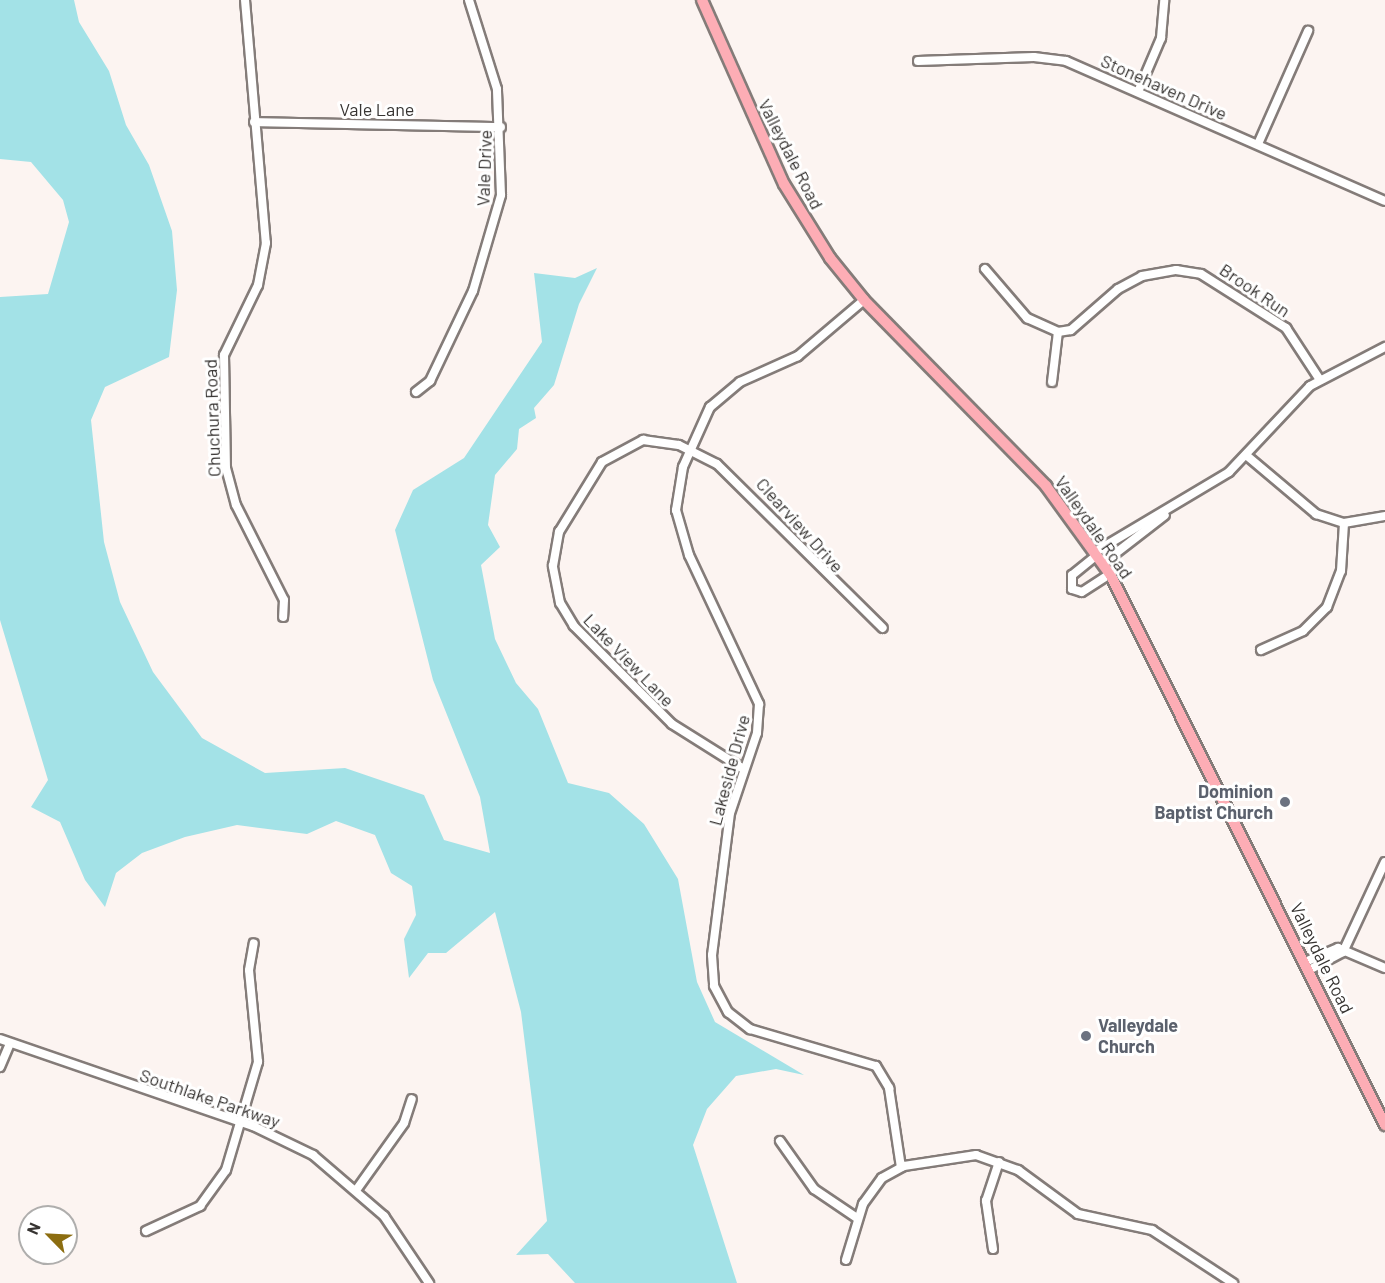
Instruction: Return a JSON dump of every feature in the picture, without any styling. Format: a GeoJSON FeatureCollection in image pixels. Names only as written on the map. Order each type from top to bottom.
{"type":"FeatureCollection","features":[{"type":"Feature","properties":{"kind":"main road","name":"Valleydale Road"},"geometry":{"type":"LineString","coordinates":[[702,0],[784,184],[864,300],[1015,451],[1110,574],[1385,1125]]}},
{"type":"Feature","properties":{"kind":"street","name":"Chuchura Road"},"geometry":{"type":"LineString","coordinates":[[245,0],[266,243],[258,285],[224,355],[226,468],[236,506],[284,600],[284,617]]}},
{"type":"Feature","properties":{"kind":"street","name":"Vale Drive"},"geometry":{"type":"LineString","coordinates":[[416,392],[430,381],[490,245],[501,195],[501,127],[497,88],[469,0]]}},
{"type":"Feature","properties":{"kind":"street"},"geometry":{"type":"LineString","coordinates":[[1138,92],[1161,38],[1164,0]]}},
{"type":"Feature","properties":{"kind":"street"},"geometry":{"type":"LineString","coordinates":[[1258,144],[1308,32]]}},
{"type":"Feature","properties":{"kind":"street","name":"Stonehaven Drive"},"geometry":{"type":"LineString","coordinates":[[918,61],[1052,58],[1138,92],[1385,201]]}},
{"type":"Feature","properties":{"kind":"street","name":"Vale Lane"},"geometry":{"type":"LineString","coordinates":[[254,122],[501,127]]}},
{"type":"Feature","properties":{"kind":"street"},"geometry":{"type":"LineString","coordinates":[[985,269],[1027,318],[1058,332],[1052,382]]}},
{"type":"Feature","properties":{"kind":"street","name":"Brook Run"},"geometry":{"type":"LineString","coordinates":[[1058,332],[1071,330],[1118,289],[1142,276],[1193,272],[1219,281],[1279,322],[1300,345],[1320,380]]}},
{"type":"Feature","properties":{"kind":"street","name":"Lakeside Drive"},"geometry":{"type":"LineString","coordinates":[[864,300],[798,356],[725,392],[704,415],[689,450],[676,503],[680,530],[759,704],[757,733],[741,768],[712,956],[717,995],[735,1018],[755,1031],[876,1066],[889,1088],[901,1167]]}},
{"type":"Feature","properties":{"kind":"street"},"geometry":{"type":"LineString","coordinates":[[1110,574],[1082,592],[1072,590],[1072,574],[1165,515],[1246,455],[1279,414],[1320,380],[1385,347]]}},
{"type":"Feature","properties":{"kind":"street","name":"Lake View Lane"},"geometry":{"type":"LineString","coordinates":[[689,450],[643,440],[602,462],[559,532],[554,575],[568,618],[609,662],[687,738],[741,768]]}},
{"type":"Feature","properties":{"kind":"street","name":"Clearview Drive"},"geometry":{"type":"LineString","coordinates":[[689,450],[736,478],[830,581],[883,628]]}},
{"type":"Feature","properties":{"kind":"street"},"geometry":{"type":"LineString","coordinates":[[1246,455],[1301,507],[1344,523],[1385,516]]}},
{"type":"Feature","properties":{"kind":"street"},"geometry":{"type":"LineString","coordinates":[[1098,556],[1165,515]]}},
{"type":"Feature","properties":{"kind":"street"},"geometry":{"type":"LineString","coordinates":[[1261,650],[1303,631],[1327,607],[1341,571],[1344,523]]}},
{"type":"Feature","properties":{"kind":"street"},"geometry":{"type":"LineString","coordinates":[[1307,966],[1344,949],[1385,862]]}},
{"type":"Feature","properties":{"kind":"street"},"geometry":{"type":"LineString","coordinates":[[146,1231],[200,1206],[221,1181],[259,1054],[249,970],[254,943]]}},
{"type":"Feature","properties":{"kind":"street"},"geometry":{"type":"LineString","coordinates":[[1344,949],[1385,968]]}},
{"type":"Feature","properties":{"kind":"street","name":"Southlake Parkway"},"geometry":{"type":"LineString","coordinates":[[0,1039],[240,1121],[313,1155],[357,1189],[396,1231],[429,1283]]}},
{"type":"Feature","properties":{"kind":"street"},"geometry":{"type":"LineString","coordinates":[[0,1067],[10,1044]]}},
{"type":"Feature","properties":{"kind":"street"},"geometry":{"type":"LineString","coordinates":[[357,1189],[404,1123],[412,1099]]}},
{"type":"Feature","properties":{"kind":"street"},"geometry":{"type":"LineString","coordinates":[[780,1141],[814,1189],[857,1218]]}},
{"type":"Feature","properties":{"kind":"street"},"geometry":{"type":"LineString","coordinates":[[846,1260],[857,1218],[874,1185],[901,1167],[966,1156],[999,1162],[1018,1170],[1068,1209],[1091,1220],[1152,1230],[1233,1283]]}},
{"type":"Feature","properties":{"kind":"street"},"geometry":{"type":"LineString","coordinates":[[993,1249],[986,1201],[999,1162]]}},
{"type":"Feature","properties":{"kind":"water"},"geometry":{"type":"Polygon","coordinates":[[[0,0],[74,0],[79,22],[109,71],[126,125],[149,165],[172,231],[177,290],[169,357],[105,387],[91,420],[104,542],[120,602],[153,672],[202,738],[265,773],[345,768],[424,795],[444,840],[490,853],[480,797],[433,680],[395,530],[413,490],[464,458],[542,342],[534,273],[575,278],[597,268],[579,304],[554,385],[534,408],[536,418],[519,429],[517,449],[495,475],[488,525],[500,547],[481,565],[495,639],[516,683],[538,709],[568,783],[609,793],[644,824],[678,879],[697,982],[715,1022],[804,1075],[776,1069],[736,1076],[707,1109],[693,1145],[737,1283],[575,1283],[548,1254],[516,1255],[547,1221],[521,1012],[495,912],[446,953],[428,953],[409,978],[404,939],[416,915],[412,886],[391,873],[375,835],[336,821],[307,834],[237,825],[185,837],[142,853],[116,873],[105,907],[85,880],[60,822],[31,807],[48,780],[0,620],[0,297],[48,294],[69,222],[63,200],[31,162],[0,159],[0,0]]]}},
{"type":"Feature","properties":{"kind":"place","name":"Dominion Baptist Church"},"geometry":{"type":"Point","coordinates":[1285,802]}},
{"type":"Feature","properties":{"kind":"place","name":"Valleydale Church"},"geometry":{"type":"Point","coordinates":[1086,1036]}}]}
